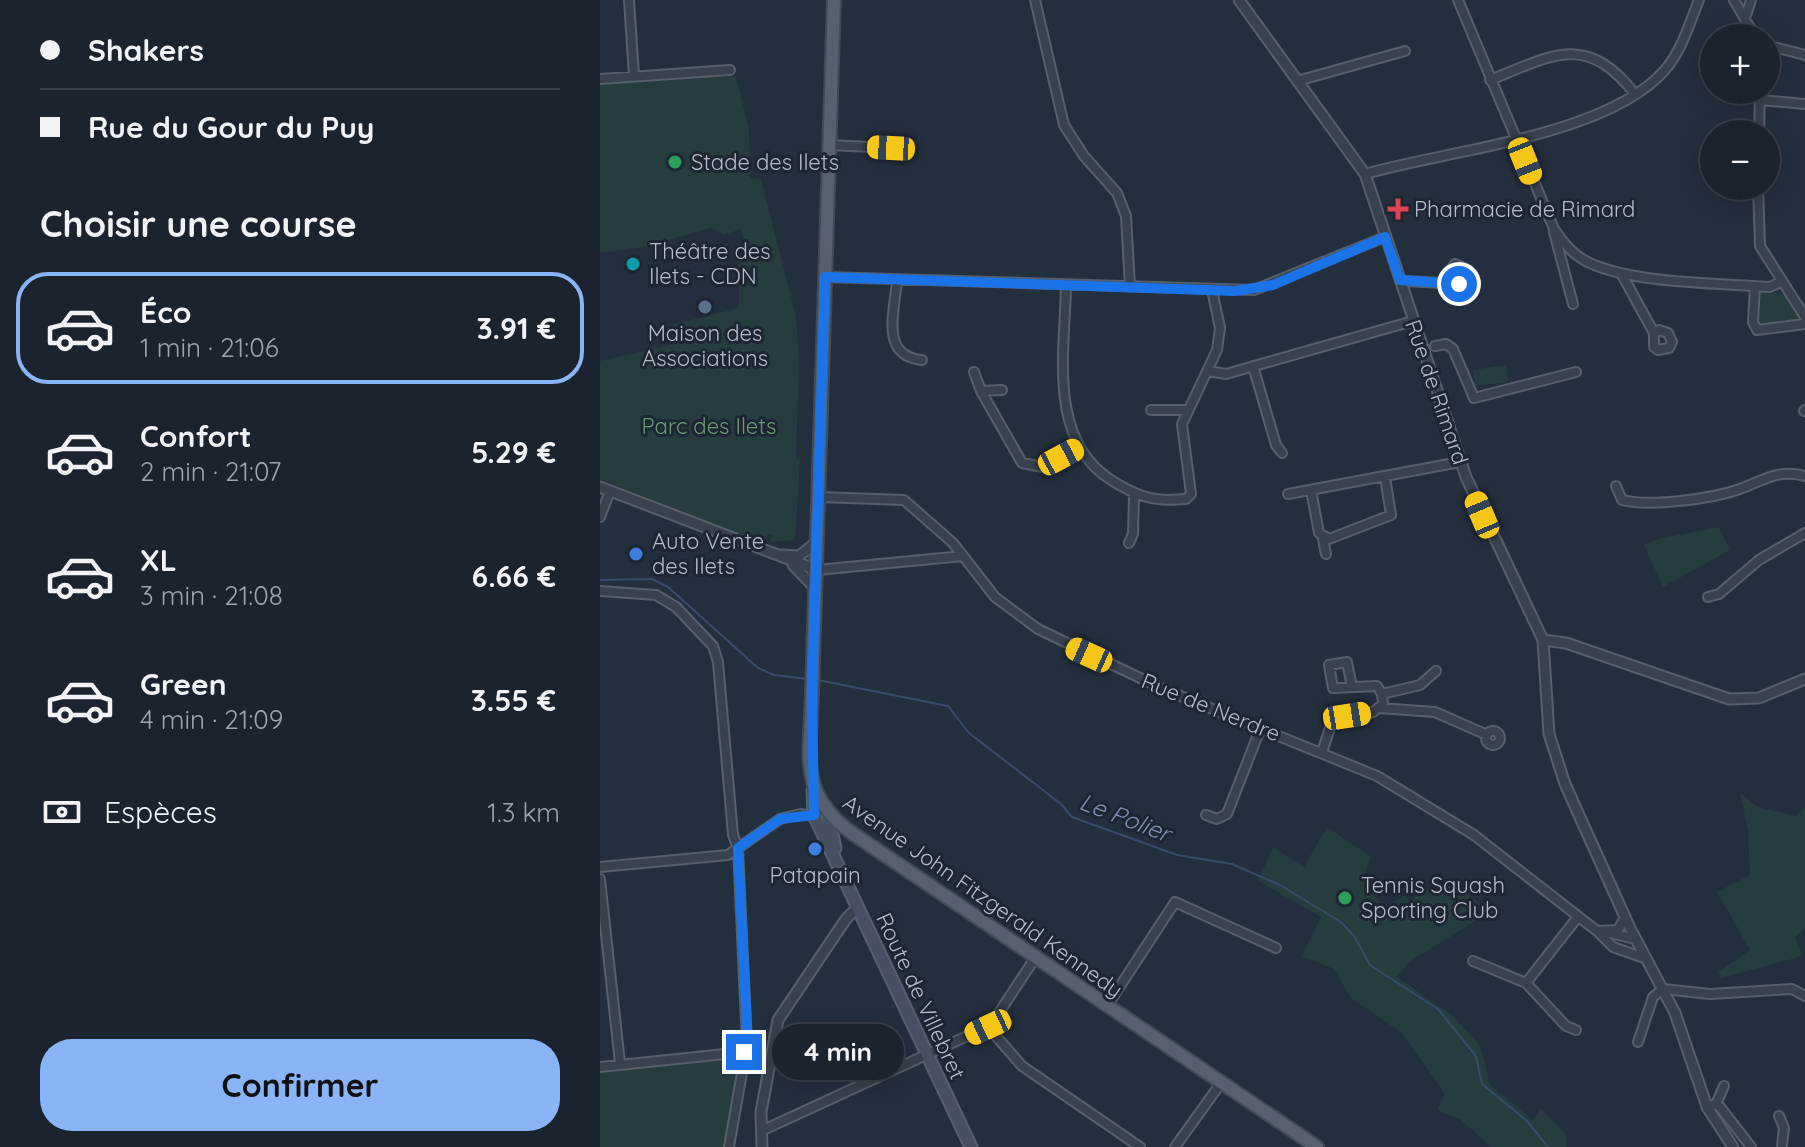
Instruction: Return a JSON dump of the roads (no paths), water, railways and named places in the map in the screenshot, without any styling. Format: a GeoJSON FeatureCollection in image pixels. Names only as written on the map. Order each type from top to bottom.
{"type":"FeatureCollection","features":[{"type":"Feature","properties":{"kind":"main road","name":"Avenue John Fitzgerald Kennedy"},"geometry":{"type":"LineString","coordinates":[[834,0],[812,692],[813,790],[828,815],[852,833],[1317,1147]]}},
{"type":"Feature","properties":{"kind":"main road"},"geometry":{"type":"LineString","coordinates":[[813,790],[814,815],[837,860]]}},
{"type":"Feature","properties":{"kind":"main road"},"geometry":{"type":"LineString","coordinates":[[828,815],[837,860]]}},
{"type":"Feature","properties":{"kind":"main road"},"geometry":{"type":"LineString","coordinates":[[835,846],[852,833]]}},
{"type":"Feature","properties":{"kind":"main road","name":"Route de Villebret"},"geometry":{"type":"LineString","coordinates":[[837,860],[971,1147]]}},
{"type":"Feature","properties":{"kind":"street"},"geometry":{"type":"LineString","coordinates":[[629,0],[634,76]]}},
{"type":"Feature","properties":{"kind":"street"},"geometry":{"type":"LineString","coordinates":[[1035,0],[1064,125],[1084,156],[1117,193],[1126,216],[1130,287]]}},
{"type":"Feature","properties":{"kind":"street","name":"Rue de Rimard"},"geometry":{"type":"LineString","coordinates":[[1239,0],[1365,174],[1460,462],[1482,515],[1543,640],[1553,749],[1625,917],[1663,989],[1711,1106],[1733,1147]]}},
{"type":"Feature","properties":{"kind":"street"},"geometry":{"type":"LineString","coordinates":[[1458,0],[1554,229],[1573,304]]}},
{"type":"Feature","properties":{"kind":"street"},"geometry":{"type":"LineString","coordinates":[[1365,174],[1591,117],[1635,94],[1664,71],[1687,31],[1699,0]]}},
{"type":"Feature","properties":{"kind":"street"},"geometry":{"type":"LineString","coordinates":[[1734,0],[1748,24]]}},
{"type":"Feature","properties":{"kind":"street"},"geometry":{"type":"LineString","coordinates":[[1745,18],[1751,0]]}},
{"type":"Feature","properties":{"kind":"street"},"geometry":{"type":"LineString","coordinates":[[1780,49],[1805,55]]}},
{"type":"Feature","properties":{"kind":"street"},"geometry":{"type":"LineString","coordinates":[[1297,81],[1405,51]]}},
{"type":"Feature","properties":{"kind":"street"},"geometry":{"type":"LineString","coordinates":[[1490,80],[1543,59],[1578,55],[1609,64],[1635,94]]}},
{"type":"Feature","properties":{"kind":"street"},"geometry":{"type":"LineString","coordinates":[[600,79],[730,70]]}},
{"type":"Feature","properties":{"kind":"street"},"geometry":{"type":"LineString","coordinates":[[1780,102],[1805,104]]}},
{"type":"Feature","properties":{"kind":"street"},"geometry":{"type":"LineString","coordinates":[[830,145],[891,148]]}},
{"type":"Feature","properties":{"kind":"street"},"geometry":{"type":"LineString","coordinates":[[1758,200],[1758,238],[1805,317]]}},
{"type":"Feature","properties":{"kind":"street"},"geometry":{"type":"LineString","coordinates":[[1554,229],[1576,255],[1603,269],[1755,286],[1770,287],[1782,281]]}},
{"type":"Feature","properties":{"kind":"street"},"geometry":{"type":"LineString","coordinates":[[825,277],[1254,290],[1273,285],[1385,237]]}},
{"type":"Feature","properties":{"kind":"street"},"geometry":{"type":"LineString","coordinates":[[1563,269],[1576,255]]}},
{"type":"Feature","properties":{"kind":"street"},"geometry":{"type":"LineString","coordinates":[[1621,273],[1654,333]]}},
{"type":"Feature","properties":{"kind":"street"},"geometry":{"type":"LineString","coordinates":[[897,279],[894,342],[899,353],[907,358],[922,360]]}},
{"type":"Feature","properties":{"kind":"street"},"geometry":{"type":"LineString","coordinates":[[1400,280],[1442,283]]}},
{"type":"Feature","properties":{"kind":"street"},"geometry":{"type":"LineString","coordinates":[[1066,286],[1065,400],[1079,448],[1094,467],[1134,495],[1161,501],[1189,497],[1191,488],[1182,424],[1220,338],[1212,290]]}},
{"type":"Feature","properties":{"kind":"street"},"geometry":{"type":"LineString","coordinates":[[1755,286],[1753,322],[1757,330],[1805,324]]}},
{"type":"Feature","properties":{"kind":"street"},"geometry":{"type":"LineString","coordinates":[[1208,371],[1226,374],[1413,321]]}},
{"type":"Feature","properties":{"kind":"street"},"geometry":{"type":"LineString","coordinates":[[1435,346],[1446,344],[1453,349],[1474,398],[1576,372]]}},
{"type":"Feature","properties":{"kind":"street"},"geometry":{"type":"LineString","coordinates":[[1253,366],[1276,445],[1282,453]]}},
{"type":"Feature","properties":{"kind":"street"},"geometry":{"type":"LineString","coordinates":[[974,372],[981,391],[1022,463],[1043,467],[1079,448]]}},
{"type":"Feature","properties":{"kind":"street"},"geometry":{"type":"LineString","coordinates":[[981,391],[1002,390]]}},
{"type":"Feature","properties":{"kind":"street"},"geometry":{"type":"LineString","coordinates":[[1151,410],[1187,410]]}},
{"type":"Feature","properties":{"kind":"street"},"geometry":{"type":"LineString","coordinates":[[1288,494],[1460,462]]}},
{"type":"Feature","properties":{"kind":"street"},"geometry":{"type":"LineString","coordinates":[[1616,486],[1622,500],[1666,500],[1739,489],[1774,474],[1805,476]]}},
{"type":"Feature","properties":{"kind":"street"},"geometry":{"type":"LineString","coordinates":[[1323,539],[1391,515],[1385,477]]}},
{"type":"Feature","properties":{"kind":"street"},"geometry":{"type":"LineString","coordinates":[[600,517],[605,489],[817,570],[963,556]]}},
{"type":"Feature","properties":{"kind":"street"},"geometry":{"type":"LineString","coordinates":[[1311,490],[1326,554]]}},
{"type":"Feature","properties":{"kind":"street"},"geometry":{"type":"LineString","coordinates":[[1129,543],[1133,534],[1134,495]]}},
{"type":"Feature","properties":{"kind":"street","name":"Rue de Nerdre"},"geometry":{"type":"LineString","coordinates":[[819,497],[904,500],[963,556],[995,597],[1061,643],[1377,776],[1451,819],[1597,931],[1608,937],[1635,939]]}},
{"type":"Feature","properties":{"kind":"street"},"geometry":{"type":"LineString","coordinates":[[1708,597],[1719,594],[1759,560],[1805,533]]}},
{"type":"Feature","properties":{"kind":"street"},"geometry":{"type":"LineString","coordinates":[[794,560],[818,541]]}},
{"type":"Feature","properties":{"kind":"street"},"geometry":{"type":"LineString","coordinates":[[794,560],[817,589]]}},
{"type":"Feature","properties":{"kind":"street"},"geometry":{"type":"LineString","coordinates":[[600,591],[656,595],[676,607],[713,646],[718,662],[733,835],[738,848],[747,1028],[745,1067],[729,1147]]}},
{"type":"Feature","properties":{"kind":"street"},"geometry":{"type":"LineString","coordinates":[[1543,640],[1566,643],[1729,699],[1759,698],[1805,679]]}},
{"type":"Feature","properties":{"kind":"street"},"geometry":{"type":"LineString","coordinates":[[1382,694],[1420,685],[1436,671]]}},
{"type":"Feature","properties":{"kind":"street"},"geometry":{"type":"LineString","coordinates":[[1352,687],[1370,684],[1382,694]]}},
{"type":"Feature","properties":{"kind":"street"},"geometry":{"type":"LineString","coordinates":[[1379,708],[1382,694]]}},
{"type":"Feature","properties":{"kind":"street"},"geometry":{"type":"LineString","coordinates":[[1322,752],[1333,719],[1379,708],[1435,712],[1487,735]]}},
{"type":"Feature","properties":{"kind":"street"},"geometry":{"type":"LineString","coordinates":[[1206,815],[1217,819],[1227,814],[1261,727]]}},
{"type":"Feature","properties":{"kind":"street"},"geometry":{"type":"LineString","coordinates":[[600,867],[728,855],[780,819],[814,815],[831,830]]}},
{"type":"Feature","properties":{"kind":"street"},"geometry":{"type":"LineString","coordinates":[[600,879],[620,1063]]}},
{"type":"Feature","properties":{"kind":"street"},"geometry":{"type":"LineString","coordinates":[[1107,1006],[1175,902],[1276,948]]}},
{"type":"Feature","properties":{"kind":"street"},"geometry":{"type":"LineString","coordinates":[[762,1147],[761,1131],[780,1014],[846,919],[857,908]]}},
{"type":"Feature","properties":{"kind":"street"},"geometry":{"type":"LineString","coordinates":[[1625,917],[1623,925],[1608,937],[1647,959]]}},
{"type":"Feature","properties":{"kind":"street"},"geometry":{"type":"LineString","coordinates":[[1526,983],[1577,918]]}},
{"type":"Feature","properties":{"kind":"street"},"geometry":{"type":"LineString","coordinates":[[761,1131],[988,1027],[1035,958]]}},
{"type":"Feature","properties":{"kind":"street"},"geometry":{"type":"LineString","coordinates":[[1473,961],[1526,983],[1566,1026],[1576,1030]]}},
{"type":"Feature","properties":{"kind":"street"},"geometry":{"type":"LineString","coordinates":[[1638,1042],[1653,997],[1663,989],[1710,994],[1792,989],[1805,996]]}},
{"type":"Feature","properties":{"kind":"street"},"geometry":{"type":"LineString","coordinates":[[988,1027],[1022,1066],[1140,1147]]}},
{"type":"Feature","properties":{"kind":"street"},"geometry":{"type":"LineString","coordinates":[[600,1067],[744,1052]]}},
{"type":"Feature","properties":{"kind":"street"},"geometry":{"type":"LineString","coordinates":[[1175,1147],[1221,1083]]}},
{"type":"Feature","properties":{"kind":"street"},"geometry":{"type":"LineString","coordinates":[[1724,1086],[1711,1106],[1751,1147]]}},
{"type":"Feature","properties":{"kind":"street"},"geometry":{"type":"LineString","coordinates":[[1779,1116],[1784,1128],[1781,1146]]}},
{"type":"Feature","properties":{"kind":"waterway","name":"Le Polier"},"geometry":{"type":"LineString","coordinates":[[600,580],[652,579],[668,587],[758,668],[774,675],[808,679]]}},
{"type":"Feature","properties":{"kind":"waterway","name":"Le Polier"},"geometry":{"type":"LineString","coordinates":[[818,680],[948,706],[969,733],[1061,804],[1072,817],[1177,855],[1232,864],[1280,885],[1341,922],[1354,936],[1370,965],[1438,1009],[1476,1056],[1482,1084],[1526,1120],[1548,1147]]}},
{"type":"Feature","properties":{"kind":"place","name":"Stade des Ilets"},"geometry":{"type":"Point","coordinates":[675,162]}},
{"type":"Feature","properties":{"kind":"place","name":"Pharmacie de Rimard"},"geometry":{"type":"Point","coordinates":[1398,209]}},
{"type":"Feature","properties":{"kind":"place","name":"Théâtre des Ilets - CDN"},"geometry":{"type":"Point","coordinates":[633,264]}},
{"type":"Feature","properties":{"kind":"place","name":"Maison des Associations"},"geometry":{"type":"Point","coordinates":[705,307]}},
{"type":"Feature","properties":{"kind":"place","name":"Auto Vente des Ilets"},"geometry":{"type":"Point","coordinates":[636,554]}},
{"type":"Feature","properties":{"kind":"place","name":"Patapain"},"geometry":{"type":"Point","coordinates":[815,849]}},
{"type":"Feature","properties":{"kind":"place","name":"Tennis Squash Sporting Club"},"geometry":{"type":"Point","coordinates":[1345,898]}},
{"type":"Feature","properties":{"kind":"park label","name":"Parc des Ilets"},"geometry":{"type":"Point","coordinates":[709,426]}}]}
